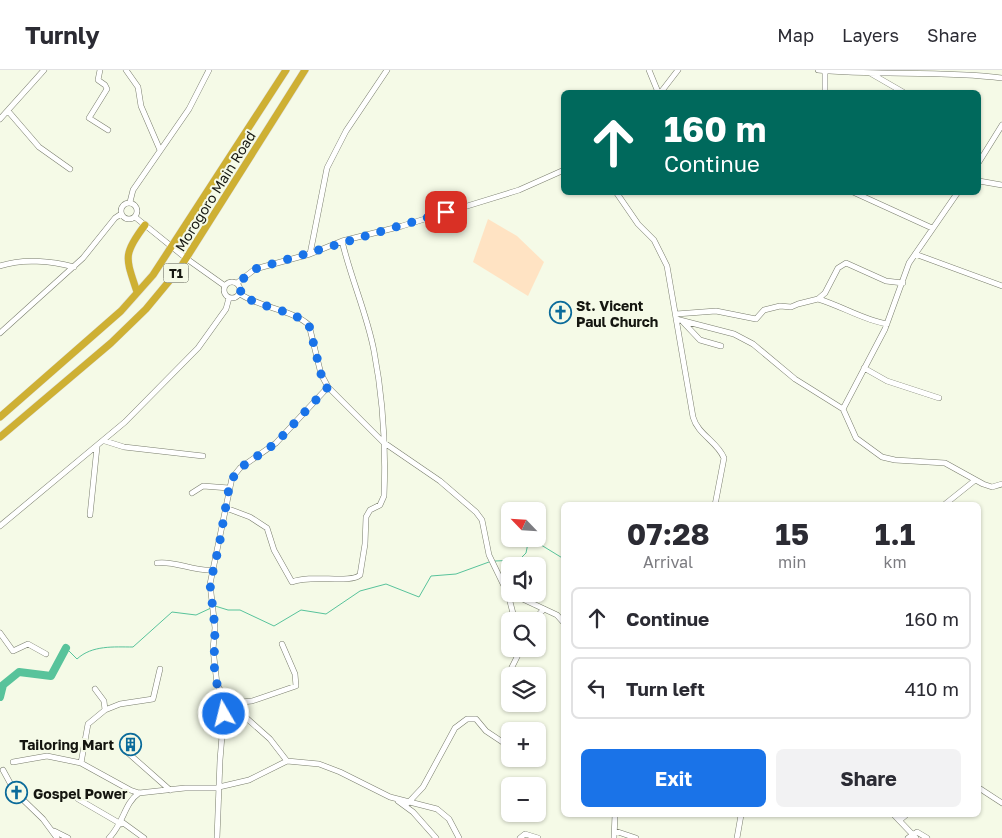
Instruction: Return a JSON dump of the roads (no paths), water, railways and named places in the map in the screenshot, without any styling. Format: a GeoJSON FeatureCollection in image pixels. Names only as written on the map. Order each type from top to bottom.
{"type":"FeatureCollection","features":[{"type":"Feature","properties":{"kind":"highway","name":"Morogoro Main Road"},"geometry":{"type":"LineString","coordinates":[[0,417],[121,311],[137,292],[172,247],[286,70]]}},
{"type":"Feature","properties":{"kind":"highway","name":"Morogoro Main Road"},"geometry":{"type":"LineString","coordinates":[[0,436],[111,343],[146,309],[187,259],[305,70]]}},
{"type":"Feature","properties":{"kind":"highway"},"geometry":{"type":"LineString","coordinates":[[137,292],[128,266],[127,253],[132,242],[145,225]]}},
{"type":"Feature","properties":{"kind":"street"},"geometry":{"type":"LineString","coordinates":[[0,119],[44,70]]}},
{"type":"Feature","properties":{"kind":"street"},"geometry":{"type":"LineString","coordinates":[[100,70],[98,80],[105,85],[106,89],[89,118],[108,130]]}},
{"type":"Feature","properties":{"kind":"street"},"geometry":{"type":"LineString","coordinates":[[126,70],[138,87],[143,110],[160,150]]}},
{"type":"Feature","properties":{"kind":"street"},"geometry":{"type":"LineString","coordinates":[[130,202],[133,190],[189,109],[209,70]]}},
{"type":"Feature","properties":{"kind":"street"},"geometry":{"type":"LineString","coordinates":[[310,254],[327,168],[346,131],[387,70]]}},
{"type":"Feature","properties":{"kind":"street"},"geometry":{"type":"LineString","coordinates":[[649,70],[658,90]]}},
{"type":"Feature","properties":{"kind":"street"},"geometry":{"type":"LineString","coordinates":[[661,90],[678,70]]}},
{"type":"Feature","properties":{"kind":"street"},"geometry":{"type":"LineString","coordinates":[[818,70],[870,73],[918,71],[1002,78]]}},
{"type":"Feature","properties":{"kind":"street"},"geometry":{"type":"LineString","coordinates":[[825,71],[825,90]]}},
{"type":"Feature","properties":{"kind":"street"},"geometry":{"type":"LineString","coordinates":[[870,73],[900,90]]}},
{"type":"Feature","properties":{"kind":"street"},"geometry":{"type":"LineString","coordinates":[[8,111],[39,147],[70,169]]}},
{"type":"Feature","properties":{"kind":"street"},"geometry":{"type":"LineString","coordinates":[[981,159],[1002,125]]}},
{"type":"Feature","properties":{"kind":"street"},"geometry":{"type":"LineString","coordinates":[[238,283],[241,290],[240,294],[236,298],[229,298],[224,293],[225,286],[231,282],[238,283],[255,269],[310,254],[342,241],[402,226],[519,190],[561,171]]}},
{"type":"Feature","properties":{"kind":"street"},"geometry":{"type":"LineString","coordinates":[[981,180],[1002,185]]}},
{"type":"Feature","properties":{"kind":"street"},"geometry":{"type":"LineString","coordinates":[[618,195],[638,224],[660,248],[670,277],[694,421],[698,429],[718,449],[724,458],[716,502]]}},
{"type":"Feature","properties":{"kind":"street"},"geometry":{"type":"LineString","coordinates":[[860,195],[932,228]]}},
{"type":"Feature","properties":{"kind":"street"},"geometry":{"type":"LineString","coordinates":[[843,409],[886,324],[903,283],[908,263],[956,195]]}},
{"type":"Feature","properties":{"kind":"street"},"geometry":{"type":"LineString","coordinates":[[0,334],[74,267],[115,218],[121,214],[123,205],[130,202]]}},
{"type":"Feature","properties":{"kind":"street"},"geometry":{"type":"LineString","coordinates":[[130,202],[137,208],[135,217]]}},
{"type":"Feature","properties":{"kind":"street"},"geometry":{"type":"LineString","coordinates":[[121,214],[126,218],[135,217],[187,259],[225,286]]}},
{"type":"Feature","properties":{"kind":"street"},"geometry":{"type":"LineString","coordinates":[[226,508],[250,518],[267,528],[274,550],[292,582],[308,577],[358,578],[361,572],[365,544],[366,517],[370,510],[380,505],[384,496],[381,393],[374,351],[342,241]]}},
{"type":"Feature","properties":{"kind":"street"},"geometry":{"type":"LineString","coordinates":[[915,254],[1002,286]]}},
{"type":"Feature","properties":{"kind":"street"},"geometry":{"type":"LineString","coordinates":[[2,264],[48,262],[74,267]]}},
{"type":"Feature","properties":{"kind":"street"},"geometry":{"type":"LineString","coordinates":[[676,317],[716,311],[755,320],[764,310],[780,306],[791,307],[818,299],[825,293],[838,268],[846,263],[886,282],[903,283]]}},
{"type":"Feature","properties":{"kind":"street"},"geometry":{"type":"LineString","coordinates":[[240,294],[263,306],[292,314],[309,325],[321,374],[328,387],[383,442],[440,481],[481,518],[488,552],[501,576]]}},
{"type":"Feature","properties":{"kind":"street"},"geometry":{"type":"LineString","coordinates":[[0,526],[105,441],[198,348],[226,309],[229,298]]}},
{"type":"Feature","properties":{"kind":"street"},"geometry":{"type":"LineString","coordinates":[[818,299],[844,307],[871,321],[886,324]]}},
{"type":"Feature","properties":{"kind":"street"},"geometry":{"type":"LineString","coordinates":[[676,317],[700,340],[721,346]]}},
{"type":"Feature","properties":{"kind":"street"},"geometry":{"type":"LineString","coordinates":[[683,322],[734,334],[750,342],[795,379],[843,409],[856,438],[876,454],[891,460],[945,462],[974,480],[992,487],[1002,484]]}},
{"type":"Feature","properties":{"kind":"street"},"geometry":{"type":"LineString","coordinates":[[864,368],[887,381],[939,398]]}},
{"type":"Feature","properties":{"kind":"street"},"geometry":{"type":"LineString","coordinates":[[287,761],[270,739],[225,698],[217,684],[214,665],[215,628],[210,584],[229,488],[235,473],[276,443],[328,387]]}},
{"type":"Feature","properties":{"kind":"street"},"geometry":{"type":"LineString","coordinates":[[105,441],[124,447],[203,456]]}},
{"type":"Feature","properties":{"kind":"street"},"geometry":{"type":"LineString","coordinates":[[90,515],[97,447]]}},
{"type":"Feature","properties":{"kind":"street"},"geometry":{"type":"LineString","coordinates":[[948,502],[974,480]]}},
{"type":"Feature","properties":{"kind":"street"},"geometry":{"type":"LineString","coordinates":[[192,493],[203,486],[229,488]]}},
{"type":"Feature","properties":{"kind":"street"},"geometry":{"type":"LineString","coordinates":[[157,564],[166,562],[188,569],[214,570]]}},
{"type":"Feature","properties":{"kind":"street"},"geometry":{"type":"LineString","coordinates":[[531,602],[561,614]]}},
{"type":"Feature","properties":{"kind":"street"},"geometry":{"type":"LineString","coordinates":[[541,612],[544,608]]}},
{"type":"Feature","properties":{"kind":"street"},"geometry":{"type":"LineString","coordinates":[[0,634],[13,651],[28,644],[46,654]]}},
{"type":"Feature","properties":{"kind":"street"},"geometry":{"type":"LineString","coordinates":[[230,703],[261,698],[296,686],[295,674],[282,644]]}},
{"type":"Feature","properties":{"kind":"street"},"geometry":{"type":"LineString","coordinates":[[81,763],[88,724],[105,710],[120,704],[153,699],[160,669]]}},
{"type":"Feature","properties":{"kind":"street"},"geometry":{"type":"LineString","coordinates":[[95,689],[104,701],[105,710]]}},
{"type":"Feature","properties":{"kind":"street"},"geometry":{"type":"LineString","coordinates":[[217,838],[225,698]]}},
{"type":"Feature","properties":{"kind":"street"},"geometry":{"type":"LineString","coordinates":[[408,802],[423,787],[455,728],[467,719],[476,719],[486,731],[501,740]]}},
{"type":"Feature","properties":{"kind":"street"},"geometry":{"type":"LineString","coordinates":[[127,752],[170,790]]}},
{"type":"Feature","properties":{"kind":"street"},"geometry":{"type":"LineString","coordinates":[[13,762],[47,756],[81,763],[139,793],[219,788],[249,780],[287,761],[325,766],[394,798],[432,807],[443,813],[459,838]]}},
{"type":"Feature","properties":{"kind":"street"},"geometry":{"type":"LineString","coordinates":[[3,770],[19,798],[53,831],[57,838]]}},
{"type":"Feature","properties":{"kind":"street"},"geometry":{"type":"LineString","coordinates":[[981,789],[1002,803]]}},
{"type":"Feature","properties":{"kind":"street"},"geometry":{"type":"LineString","coordinates":[[110,838],[122,823],[128,806],[139,793]]}},
{"type":"Feature","properties":{"kind":"street"},"geometry":{"type":"LineString","coordinates":[[394,798],[413,812],[436,838]]}},
{"type":"Feature","properties":{"kind":"street"},"geometry":{"type":"LineString","coordinates":[[78,799],[122,823],[144,838]]}},
{"type":"Feature","properties":{"kind":"street"},"geometry":{"type":"LineString","coordinates":[[614,838],[615,817]]}},
{"type":"Feature","properties":{"kind":"street"},"geometry":{"type":"LineString","coordinates":[[737,838],[741,817]]}},
{"type":"Feature","properties":{"kind":"street"},"geometry":{"type":"LineString","coordinates":[[896,817],[912,837],[916,832],[927,838]]}},
{"type":"Feature","properties":{"kind":"street"},"geometry":{"type":"LineString","coordinates":[[900,820],[904,817]]}},
{"type":"Feature","properties":{"kind":"street"},"geometry":{"type":"LineString","coordinates":[[53,831],[68,838]]}},
{"type":"Feature","properties":{"kind":"street"},"geometry":{"type":"LineString","coordinates":[[615,831],[636,838]]}},
{"type":"Feature","properties":{"kind":"street"},"geometry":{"type":"LineString","coordinates":[[520,838],[525,834],[538,838]]}},
{"type":"Feature","properties":{"kind":"waterway"},"geometry":{"type":"LineString","coordinates":[[495,561],[519,560],[526,553],[528,543],[533,540],[561,557]]}},
{"type":"Feature","properties":{"kind":"waterway"},"geometry":{"type":"LineString","coordinates":[[215,606],[228,610],[240,610],[274,626],[301,610],[326,614],[360,591],[386,584],[419,597],[431,576],[456,574],[489,562]]}},
{"type":"Feature","properties":{"kind":"waterway"},"geometry":{"type":"LineString","coordinates":[[66,648],[77,659],[83,654],[96,649],[133,647],[172,612],[196,615],[211,608]]}},
{"type":"Feature","properties":{"kind":"waterway"},"geometry":{"type":"LineString","coordinates":[[0,697],[3,685],[19,672],[51,676],[66,648]]}},
{"type":"Feature","properties":{"kind":"place","name":"St. Vicent Paul Church"},"geometry":{"type":"Point","coordinates":[560,313]}},
{"type":"Feature","properties":{"kind":"place","name":"Tailoring Mart"},"geometry":{"type":"Point","coordinates":[130,744]}},
{"type":"Feature","properties":{"kind":"place","name":"Gospel Power"},"geometry":{"type":"Point","coordinates":[17,793]}}]}
